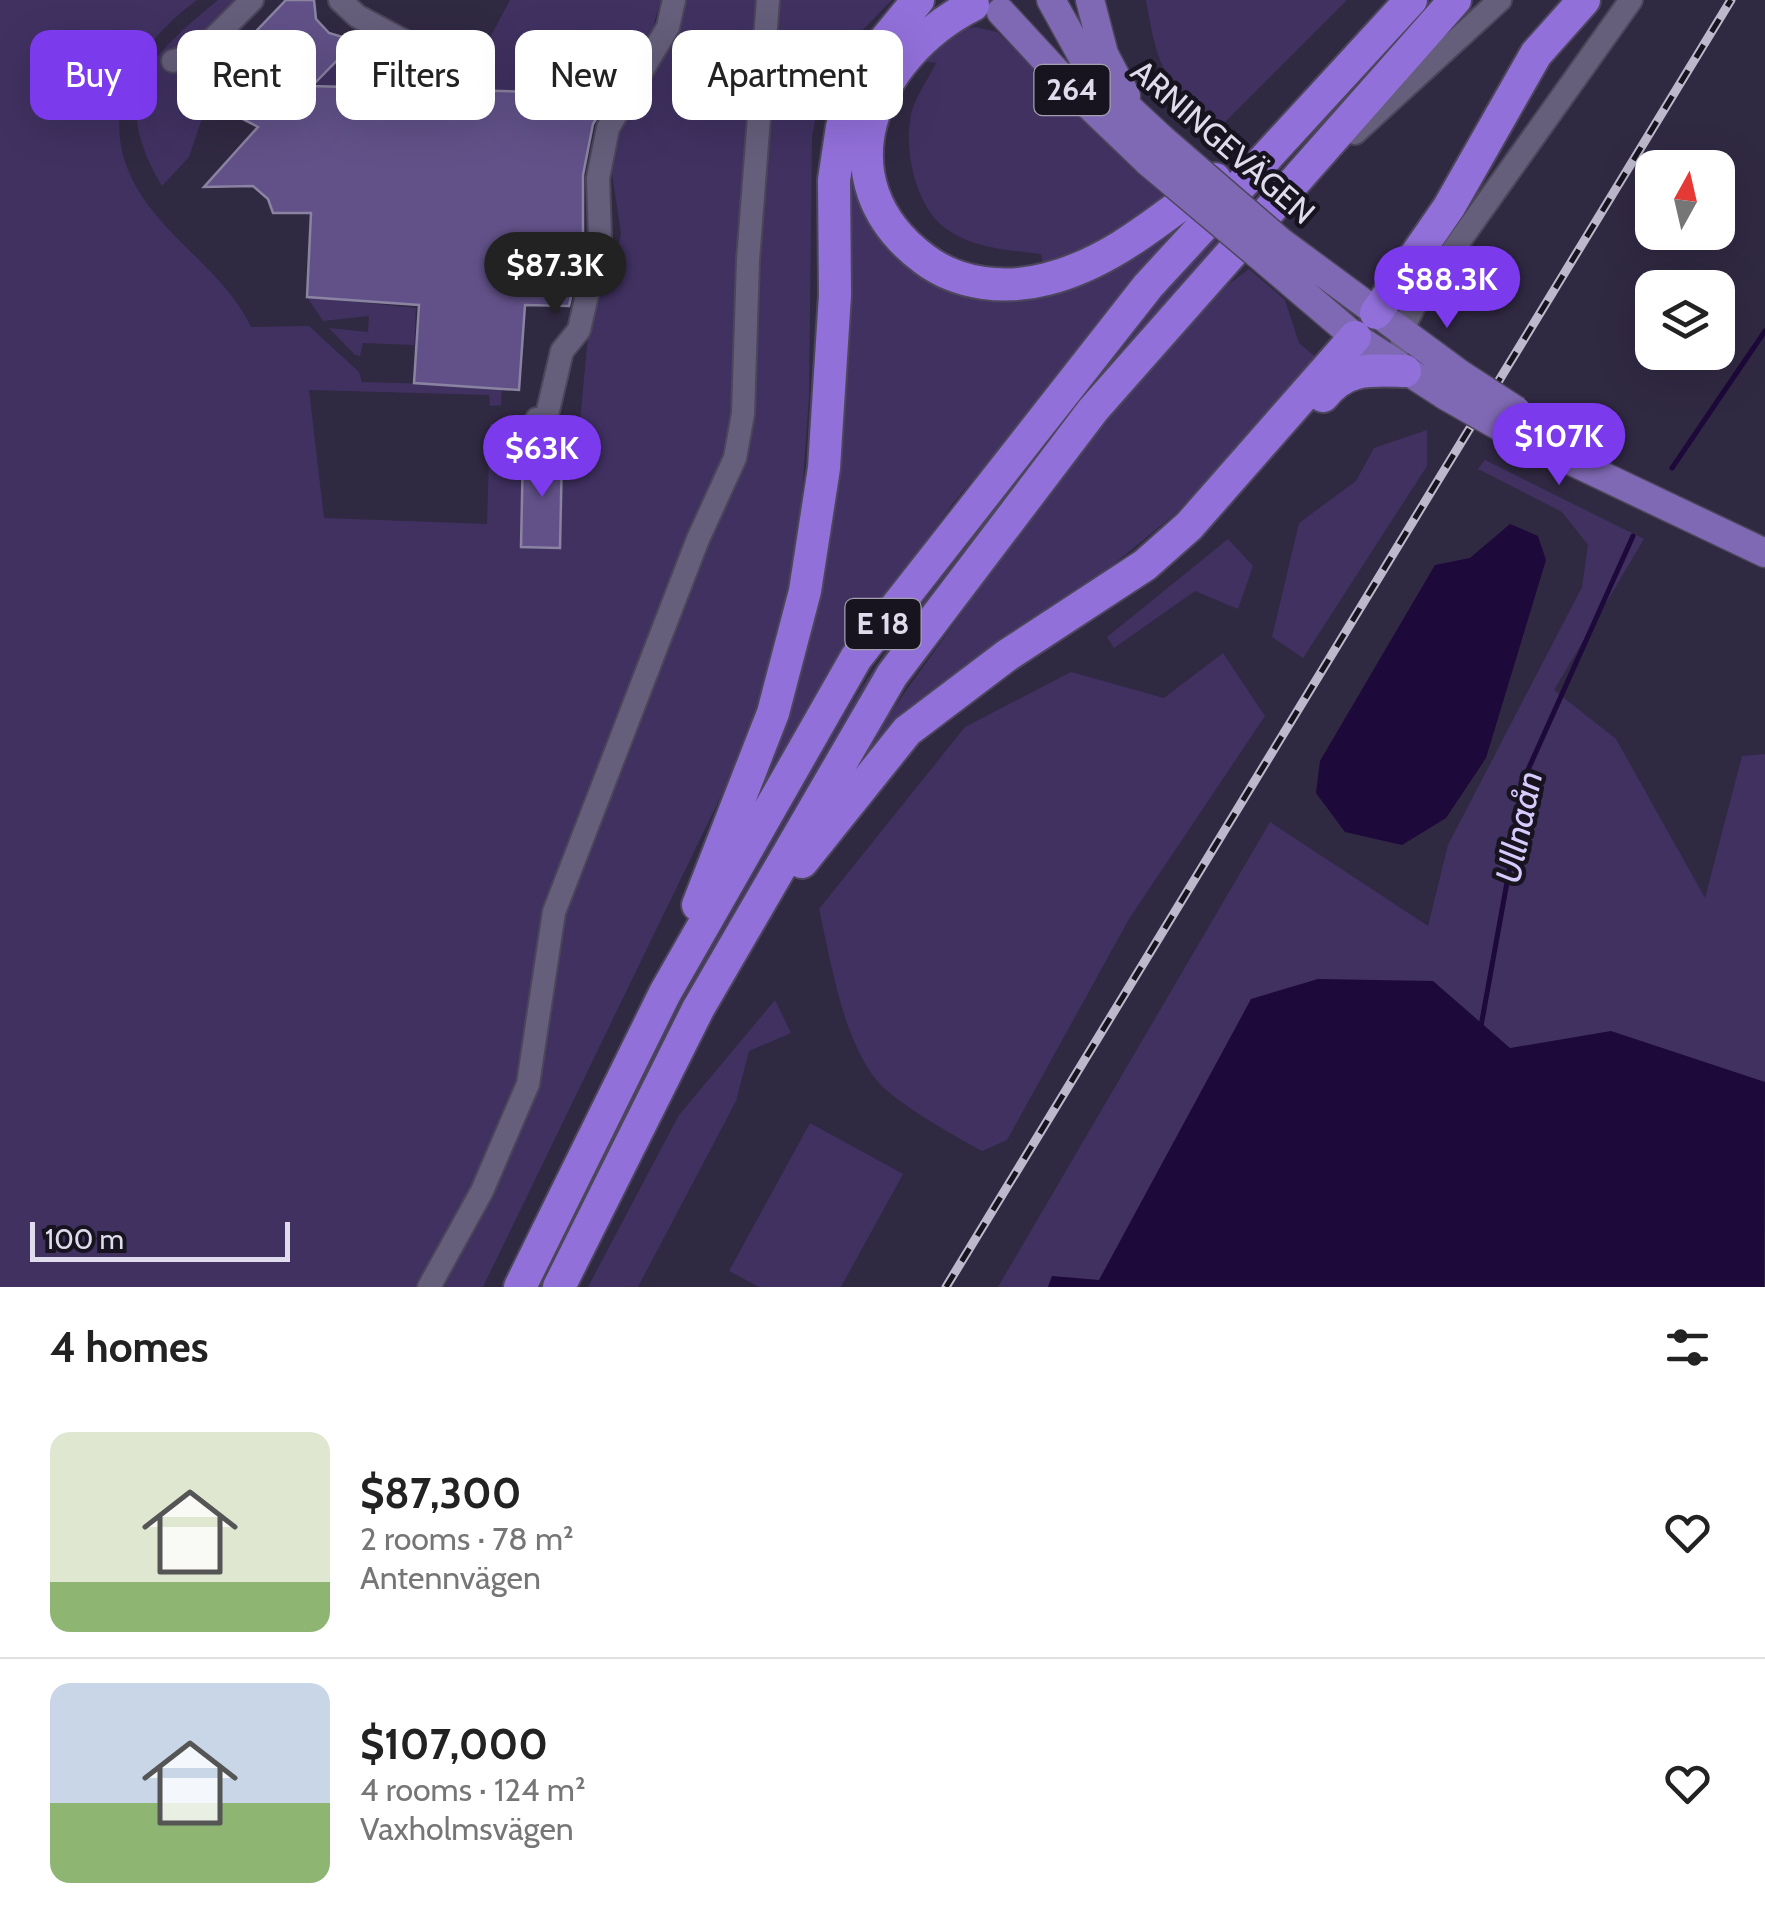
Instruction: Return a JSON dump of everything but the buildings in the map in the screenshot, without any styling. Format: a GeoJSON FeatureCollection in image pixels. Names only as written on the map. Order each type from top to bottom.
{"type":"FeatureCollection","features":[{"type":"Feature","properties":{"kind":"highway"},"geometry":{"type":"LineString","coordinates":[[665,994],[773,713],[805,590],[824,468],[835,296],[834,180],[842,127],[863,67],[918,0]]}},
{"type":"Feature","properties":{"kind":"highway","name":"E 18"},"geometry":{"type":"LineString","coordinates":[[520,1287],[665,994],[856,658],[1148,286],[1410,0]]}},
{"type":"Feature","properties":{"kind":"highway","name":"E 18"},"geometry":{"type":"LineString","coordinates":[[560,1287],[698,1008],[892,675],[1094,410],[1455,0]]}},
{"type":"Feature","properties":{"kind":"highway"},"geometry":{"type":"LineString","coordinates":[[698,1008],[801,864],[907,731],[1006,656],[1145,565],[1189,526],[1377,328],[1536,54],[1584,0]]}},
{"type":"Feature","properties":{"kind":"highway"},"geometry":{"type":"LineString","coordinates":[[980,6],[951,16],[895,67],[870,119],[866,150],[868,178],[878,210],[897,239],[937,269],[976,284],[1043,280],[1088,266],[1132,240],[1247,157],[1379,35]]}},
{"type":"Feature","properties":{"kind":"highway"},"geometry":{"type":"LineString","coordinates":[[1189,526],[1216,517],[1345,374],[1404,371]]}},
{"type":"Feature","properties":{"kind":"main road"},"geometry":{"type":"LineString","coordinates":[[980,6],[1034,0]]}},
{"type":"Feature","properties":{"kind":"main road","name":"ARNINGEVÄGEN"},"geometry":{"type":"LineString","coordinates":[[1052,0],[1092,74],[1136,115],[1155,151]]}},
{"type":"Feature","properties":{"kind":"main road"},"geometry":{"type":"LineString","coordinates":[[1090,0],[1104,54],[1136,115]]}},
{"type":"Feature","properties":{"kind":"main road","name":"ARNINGEVÄGEN"},"geometry":{"type":"LineString","coordinates":[[980,6],[1074,92],[1155,151],[1274,252],[1377,328]]}},
{"type":"Feature","properties":{"kind":"main road"},"geometry":{"type":"LineString","coordinates":[[1377,328],[1404,371],[1453,385]]}},
{"type":"Feature","properties":{"kind":"main road"},"geometry":{"type":"LineString","coordinates":[[1377,328],[1453,385],[1512,421],[1637,493],[1765,553]]}},
{"type":"Feature","properties":{"kind":"street"},"geometry":{"type":"LineString","coordinates":[[222,30],[252,0]]}},
{"type":"Feature","properties":{"kind":"street"},"geometry":{"type":"LineString","coordinates":[[340,0],[384,30]]}},
{"type":"Feature","properties":{"kind":"street"},"geometry":{"type":"LineString","coordinates":[[537,420],[546,419],[562,351],[579,330],[600,238],[598,178],[608,128],[659,44],[674,0]]}},
{"type":"Feature","properties":{"kind":"street"},"geometry":{"type":"LineString","coordinates":[[429,1287],[482,1191],[528,1084],[554,912],[698,539],[735,458],[743,414],[748,260],[768,0]]}},
{"type":"Feature","properties":{"kind":"street"},"geometry":{"type":"LineString","coordinates":[[1180,308],[1224,278],[1342,145],[1500,0]]}},
{"type":"Feature","properties":{"kind":"street"},"geometry":{"type":"LineString","coordinates":[[1404,371],[1377,328],[1416,302],[1632,0]]}},
{"type":"Feature","properties":{"kind":"street"},"geometry":{"type":"LineString","coordinates":[[173,61],[177,60]]}},
{"type":"Feature","properties":{"kind":"shaded area"},"geometry":{"type":"Polygon","coordinates":[[[0,0],[197,0],[157,37],[157,30],[30,30],[30,120],[120,120],[122,151],[133,180],[152,210],[231,295],[251,327],[309,326],[359,372],[362,382],[502,386],[501,405],[490,406],[489,395],[309,390],[324,518],[487,524],[490,424],[508,423],[516,445],[523,449],[521,546],[560,548],[562,452],[580,421],[590,315],[613,273],[621,233],[612,174],[620,131],[626,120],[652,120],[652,77],[672,43],[672,120],[815,120],[809,397],[799,538],[778,660],[751,734],[483,1287],[0,1287],[0,0]]]}},
{"type":"Feature","properties":{"kind":"shaded area"},"geometry":{"type":"Polygon","coordinates":[[[218,0],[241,0],[204,30],[183,30],[218,0]]]}},
{"type":"Feature","properties":{"kind":"shaded area"},"geometry":{"type":"Polygon","coordinates":[[[510,0],[661,0],[652,30],[515,30],[515,91],[495,91],[494,30],[510,0]]]}},
{"type":"Feature","properties":{"kind":"shaded area"},"geometry":{"type":"Polygon","coordinates":[[[682,0],[892,0],[863,30],[675,30],[682,0]]]}},
{"type":"Feature","properties":{"kind":"shaded area"},"geometry":{"type":"Polygon","coordinates":[[[1146,0],[1347,0],[1224,123],[1188,99],[1167,74],[1154,42],[1146,0]]]}},
{"type":"Feature","properties":{"kind":"shaded area"},"geometry":{"type":"Polygon","coordinates":[[[975,27],[997,32],[1168,197],[1085,252],[1043,265],[1041,254],[972,242],[939,223],[916,182],[910,150],[911,113],[936,63],[921,61],[956,31],[975,27]]]}},
{"type":"Feature","properties":{"kind":"shaded area"},"geometry":{"type":"Polygon","coordinates":[[[177,36],[177,52],[170,58],[172,68],[177,68],[177,120],[202,120],[189,157],[162,186],[146,154],[138,120],[157,120],[157,57],[177,36]]]}},
{"type":"Feature","properties":{"kind":"shaded area"},"geometry":{"type":"Polygon","coordinates":[[[336,61],[336,87],[316,86],[336,61]]]}},
{"type":"Feature","properties":{"kind":"shaded area"},"geometry":{"type":"Polygon","coordinates":[[[852,169],[865,211],[896,255],[942,284],[1068,289],[1094,280],[1187,216],[1192,222],[953,503],[897,582],[744,825],[783,726],[840,219],[852,169]]]}},
{"type":"Feature","properties":{"kind":"shaded area"},"geometry":{"type":"Polygon","coordinates":[[[1213,237],[1220,244],[796,812],[666,1036],[543,1287],[533,1287],[709,944],[857,695],[946,566],[1020,470],[1213,237]]]}},
{"type":"Feature","properties":{"kind":"shaded area"},"geometry":{"type":"Polygon","coordinates":[[[1249,269],[1285,300],[1299,343],[1318,359],[1175,514],[857,774],[851,768],[1068,464],[1198,307],[1249,269]]]}},
{"type":"Feature","properties":{"kind":"shaded area"},"geometry":{"type":"Polygon","coordinates":[[[307,297],[416,308],[414,355],[414,345],[363,343],[360,356],[355,355],[329,328],[368,332],[369,316],[323,321],[307,297]]]}},
{"type":"Feature","properties":{"kind":"shaded area"},"geometry":{"type":"Polygon","coordinates":[[[1427,430],[1427,466],[1303,658],[1272,637],[1299,523],[1356,481],[1374,448],[1427,430]]]}},
{"type":"Feature","properties":{"kind":"shaded area"},"geometry":{"type":"Polygon","coordinates":[[[1485,460],[1644,539],[1554,690],[1616,739],[1705,898],[1742,756],[1765,754],[1765,1133],[1222,1287],[998,1287],[1270,822],[1428,926],[1448,845],[1582,587],[1588,545],[1562,512],[1478,469],[1485,460]]]}},
{"type":"Feature","properties":{"kind":"shaded area"},"geometry":{"type":"Polygon","coordinates":[[[1510,524],[1538,536],[1546,560],[1486,758],[1446,818],[1402,845],[1345,832],[1316,793],[1320,761],[1435,565],[1470,558],[1510,524]]]}},
{"type":"Feature","properties":{"kind":"shaded area"},"geometry":{"type":"Polygon","coordinates":[[[1228,539],[1253,566],[1238,609],[1195,591],[1114,648],[1107,637],[1228,539]]]}},
{"type":"Feature","properties":{"kind":"shaded area"},"geometry":{"type":"Polygon","coordinates":[[[1223,653],[1265,716],[1129,919],[1007,1140],[982,1151],[909,1107],[874,1077],[845,1018],[819,909],[965,727],[1071,672],[1164,698],[1223,653]]]}},
{"type":"Feature","properties":{"kind":"shaded area"},"geometry":{"type":"Polygon","coordinates":[[[1318,979],[1433,981],[1510,1048],[1611,1031],[1765,1082],[1764,1287],[1048,1287],[1052,1276],[1099,1280],[1251,999],[1318,979]]]}},
{"type":"Feature","properties":{"kind":"shaded area"},"geometry":{"type":"Polygon","coordinates":[[[775,1000],[791,1033],[749,1051],[736,1101],[638,1287],[588,1287],[679,1115],[775,1000]]]}},
{"type":"Feature","properties":{"kind":"shaded area"},"geometry":{"type":"Polygon","coordinates":[[[810,1123],[903,1174],[841,1287],[759,1287],[729,1271],[810,1123]]]}},
{"type":"Feature","properties":{"kind":"waterway","name":"Ullnaån"},"geometry":{"type":"LineString","coordinates":[[1672,468],[1765,331]]}},
{"type":"Feature","properties":{"kind":"waterway","name":"Ullnaån"},"geometry":{"type":"LineString","coordinates":[[1481,1026],[1527,772],[1633,536]]}},
{"type":"Feature","properties":{"kind":"railway"},"geometry":{"type":"LineString","coordinates":[[946,1287],[1731,0]]}}]}
